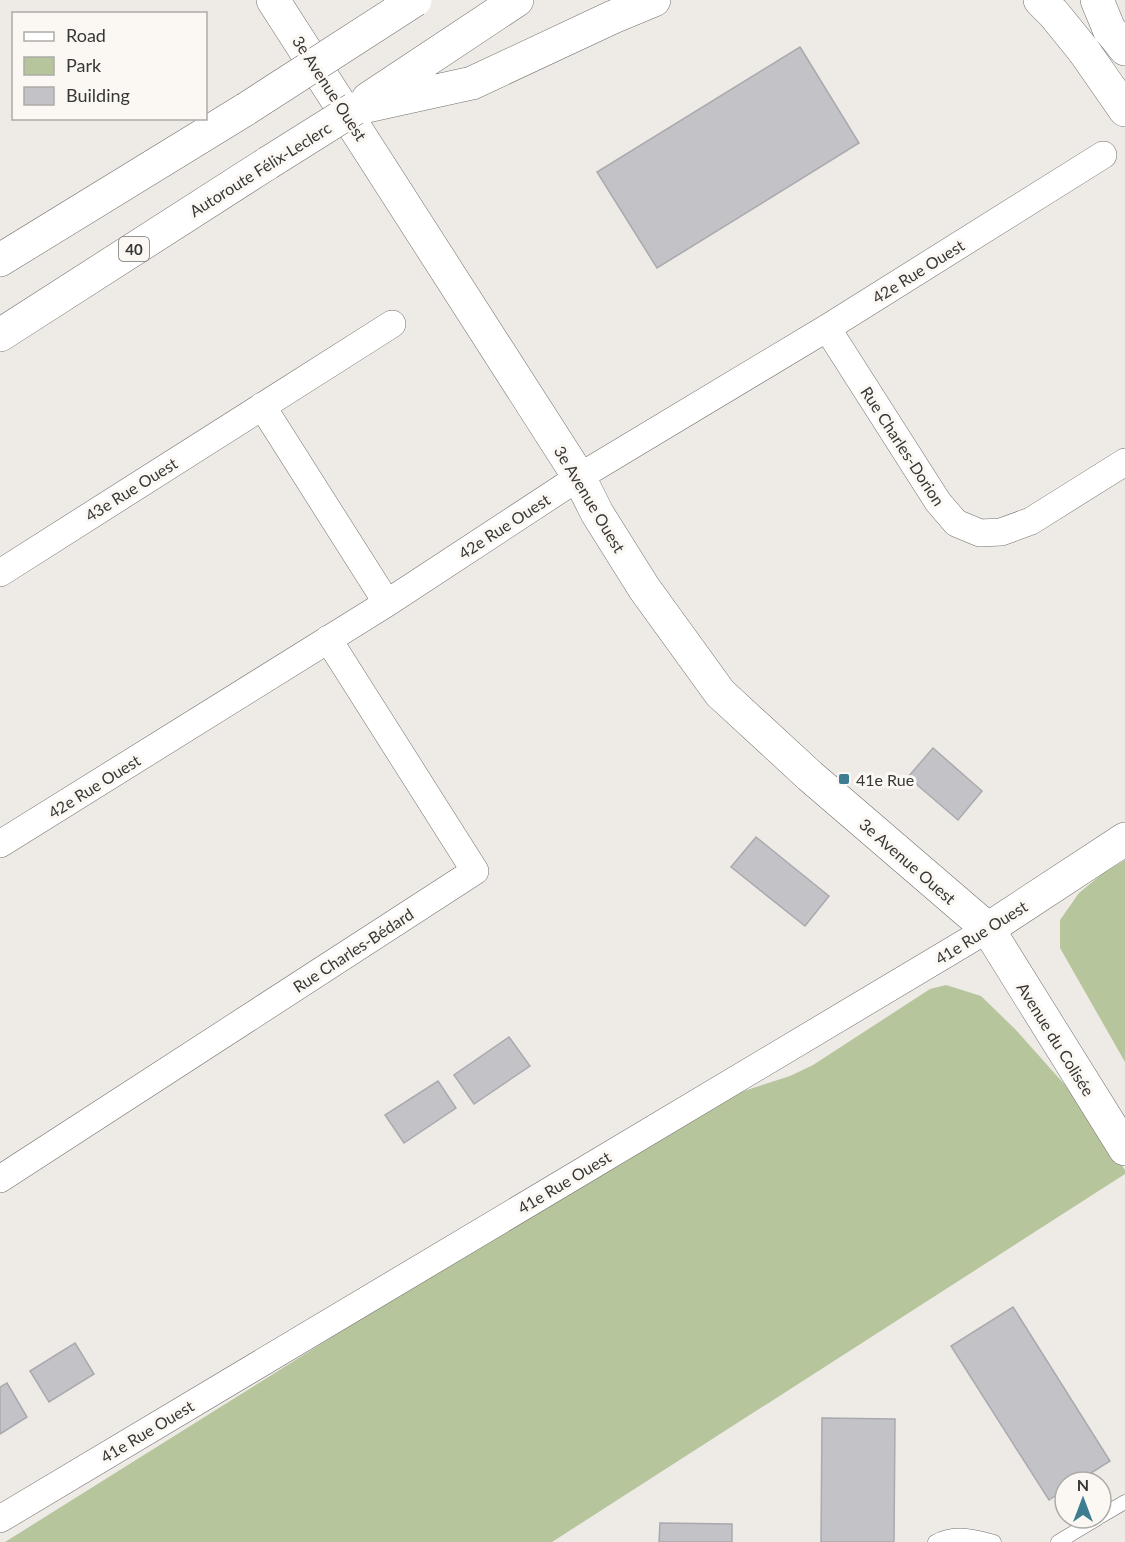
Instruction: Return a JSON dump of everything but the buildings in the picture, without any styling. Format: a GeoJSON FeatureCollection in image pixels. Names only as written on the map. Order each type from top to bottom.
{"type":"FeatureCollection","features":[{"type":"Feature","properties":{"kind":"main road","name":"3e Avenue Ouest"},"geometry":{"type":"LineString","coordinates":[[273,0],[579,477],[597,513],[644,588],[720,693],[810,776],[988,929]]}},
{"type":"Feature","properties":{"kind":"main road"},"geometry":{"type":"LineString","coordinates":[[0,260],[246,109],[415,0]]}},
{"type":"Feature","properties":{"kind":"main road","name":"Autoroute Félix-Leclerc"},"geometry":{"type":"LineString","coordinates":[[0,334],[354,109],[517,0]]}},
{"type":"Feature","properties":{"kind":"main road"},"geometry":{"type":"LineString","coordinates":[[354,109],[472,83],[654,0]]}},
{"type":"Feature","properties":{"kind":"main road"},"geometry":{"type":"LineString","coordinates":[[1040,0],[1084,51],[1125,110]]}},
{"type":"Feature","properties":{"kind":"main road","name":"41e Rue Ouest"},"geometry":{"type":"LineString","coordinates":[[988,929],[1125,839]]}},
{"type":"Feature","properties":{"kind":"main road","name":"Avenue du Colisée"},"geometry":{"type":"LineString","coordinates":[[988,929],[1125,1149]]}},
{"type":"Feature","properties":{"kind":"street","name":"42e Rue Ouest"},"geometry":{"type":"LineString","coordinates":[[0,844],[387,603],[579,477],[827,328],[1103,155]]}},
{"type":"Feature","properties":{"kind":"street","name":"43e Rue Ouest"},"geometry":{"type":"LineString","coordinates":[[0,573],[392,324]]}},
{"type":"Feature","properties":{"kind":"street","name":"Rue Charles-Dorion"},"geometry":{"type":"LineString","coordinates":[[827,328],[938,502],[956,523],[980,533],[1001,532],[1031,521],[1125,462]]}},
{"type":"Feature","properties":{"kind":"street"},"geometry":{"type":"LineString","coordinates":[[262,406],[387,603]]}},
{"type":"Feature","properties":{"kind":"street","name":"Rue Charles-Bédard"},"geometry":{"type":"LineString","coordinates":[[0,1179],[476,871],[328,639]]}},
{"type":"Feature","properties":{"kind":"street","name":"41e Rue Ouest"},"geometry":{"type":"LineString","coordinates":[[0,1519],[988,929]]}},
{"type":"Feature","properties":{"kind":"lane"},"geometry":{"type":"LineString","coordinates":[[1058,1542],[1078,1530]]}},
{"type":"Feature","properties":{"kind":"lane"},"geometry":{"type":"LineString","coordinates":[[935,1542],[942,1538],[962,1535],[994,1542]]}},
{"type":"Feature","properties":{"kind":"green space"},"geometry":{"type":"Polygon","coordinates":[[[1125,860],[1125,1062],[1060,948],[1060,920],[1079,893],[1102,874],[1125,860]]]}},
{"type":"Feature","properties":{"kind":"green space"},"geometry":{"type":"Polygon","coordinates":[[[946,985],[981,996],[1015,1029],[1065,1085],[1125,1170],[1125,1174],[552,1542],[5,1542],[704,1104],[790,1076],[813,1065],[930,989],[946,985]]]}},
{"type":"Feature","properties":{"kind":"place","name":"41e Rue"},"geometry":{"type":"Point","coordinates":[844,779]}}]}
